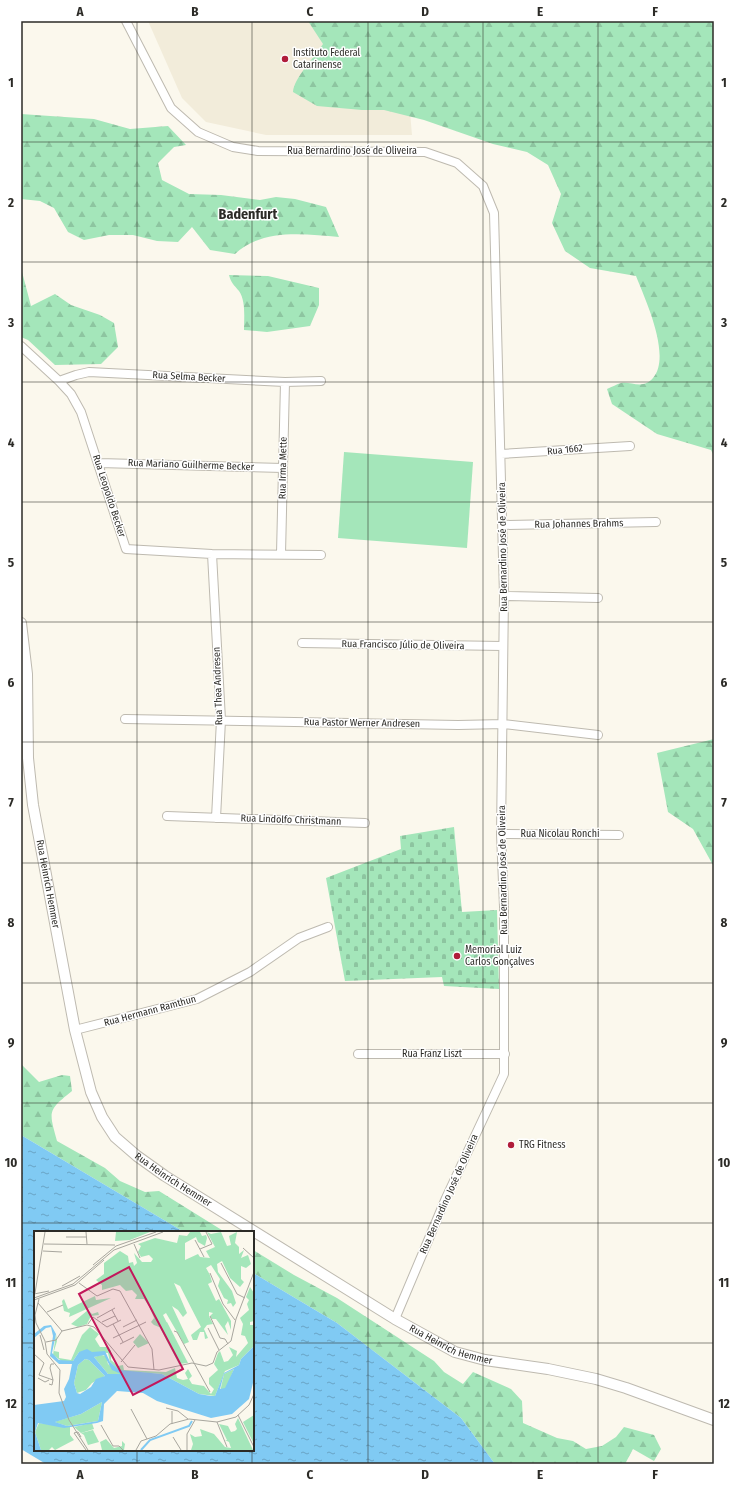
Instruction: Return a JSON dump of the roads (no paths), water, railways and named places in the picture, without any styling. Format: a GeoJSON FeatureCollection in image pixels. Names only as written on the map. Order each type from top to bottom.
{"type":"FeatureCollection","features":[{"type":"Feature","properties":{"kind":"street","name":"Rua Bernardino José de Oliveira"},"geometry":{"type":"LineString","coordinates":[[126,21],[171,108],[198,132],[233,147],[258,151],[425,152],[457,163],[483,186],[494,213],[504,596],[504,724],[501,834],[505,1054],[504,1074],[446,1198],[395,1319]]}},
{"type":"Feature","properties":{"kind":"street","name":"Rua Leopoldo Becker"},"geometry":{"type":"LineString","coordinates":[[21,346],[71,394],[81,412],[126,549],[212,554],[321,555]]}},
{"type":"Feature","properties":{"kind":"street","name":"Rua Selma Becker"},"geometry":{"type":"LineString","coordinates":[[59,381],[76,374],[89,372],[284,382],[321,381]]}},
{"type":"Feature","properties":{"kind":"street","name":"Rua Irma Mette"},"geometry":{"type":"LineString","coordinates":[[281,554],[284,468],[284,382]]}},
{"type":"Feature","properties":{"kind":"street","name":"Rua 1662"},"geometry":{"type":"LineString","coordinates":[[501,454],[630,446]]}},
{"type":"Feature","properties":{"kind":"street","name":"Rua Mariano Guilherme Becker"},"geometry":{"type":"LineString","coordinates":[[99,463],[284,468]]}},
{"type":"Feature","properties":{"kind":"street","name":"Rua Johannes Brahms"},"geometry":{"type":"LineString","coordinates":[[502,525],[656,522]]}},
{"type":"Feature","properties":{"kind":"street","name":"Rua Thea Andresen"},"geometry":{"type":"LineString","coordinates":[[212,554],[221,720],[216,818]]}},
{"type":"Feature","properties":{"kind":"street"},"geometry":{"type":"LineString","coordinates":[[504,596],[598,598]]}},
{"type":"Feature","properties":{"kind":"street","name":"Rua Heinrich Hemmer"},"geometry":{"type":"LineString","coordinates":[[21,623],[27,674],[28,758],[33,805],[75,1030],[91,1092],[102,1117],[115,1136],[126,1146],[165,1176],[253,1231]]}},
{"type":"Feature","properties":{"kind":"street","name":"Rua Francisco Júlio de Oliveira"},"geometry":{"type":"LineString","coordinates":[[302,643],[503,646]]}},
{"type":"Feature","properties":{"kind":"street","name":"Rua Pastor Werner Andresen"},"geometry":{"type":"LineString","coordinates":[[125,719],[458,725],[504,724],[598,735]]}},
{"type":"Feature","properties":{"kind":"street","name":"Rua Lindolfo Christmann"},"geometry":{"type":"LineString","coordinates":[[167,816],[365,823]]}},
{"type":"Feature","properties":{"kind":"street","name":"Rua Nicolau Ronchi"},"geometry":{"type":"LineString","coordinates":[[501,834],[619,834]]}},
{"type":"Feature","properties":{"kind":"street","name":"Rua Hermann Ramthun"},"geometry":{"type":"LineString","coordinates":[[75,1030],[197,999],[250,972],[299,938],[328,927]]}},
{"type":"Feature","properties":{"kind":"street","name":"Rua Franz Liszt"},"geometry":{"type":"LineString","coordinates":[[358,1054],[505,1054]]}},
{"type":"Feature","properties":{"kind":"street","name":"Rua Heinrich Hemmer"},"geometry":{"type":"LineString","coordinates":[[254,1231],[395,1319],[456,1352],[486,1360],[548,1369],[596,1379],[626,1388],[714,1420]]}},
{"type":"Feature","properties":{"kind":"water"},"geometry":{"type":"Polygon","coordinates":[[[21,1135],[182,1231],[34,1231],[34,1451],[254,1451],[254,1274],[337,1323],[461,1418],[495,1464],[46,1464],[21,1449],[21,1135]]]}},
{"type":"Feature","properties":{"kind":"place","name":"Instituto Federal Catarinense"},"geometry":{"type":"Point","coordinates":[285,59]}},
{"type":"Feature","properties":{"kind":"place","name":"Memorial Luiz Carlos Gonçalves"},"geometry":{"type":"Point","coordinates":[457,956]}},
{"type":"Feature","properties":{"kind":"place","name":"TRG Fitness"},"geometry":{"type":"Point","coordinates":[511,1145]}},
{"type":"Feature","properties":{"kind":"district","name":"Badenfurt"},"geometry":{"type":"Point","coordinates":[248,214]}}]}
